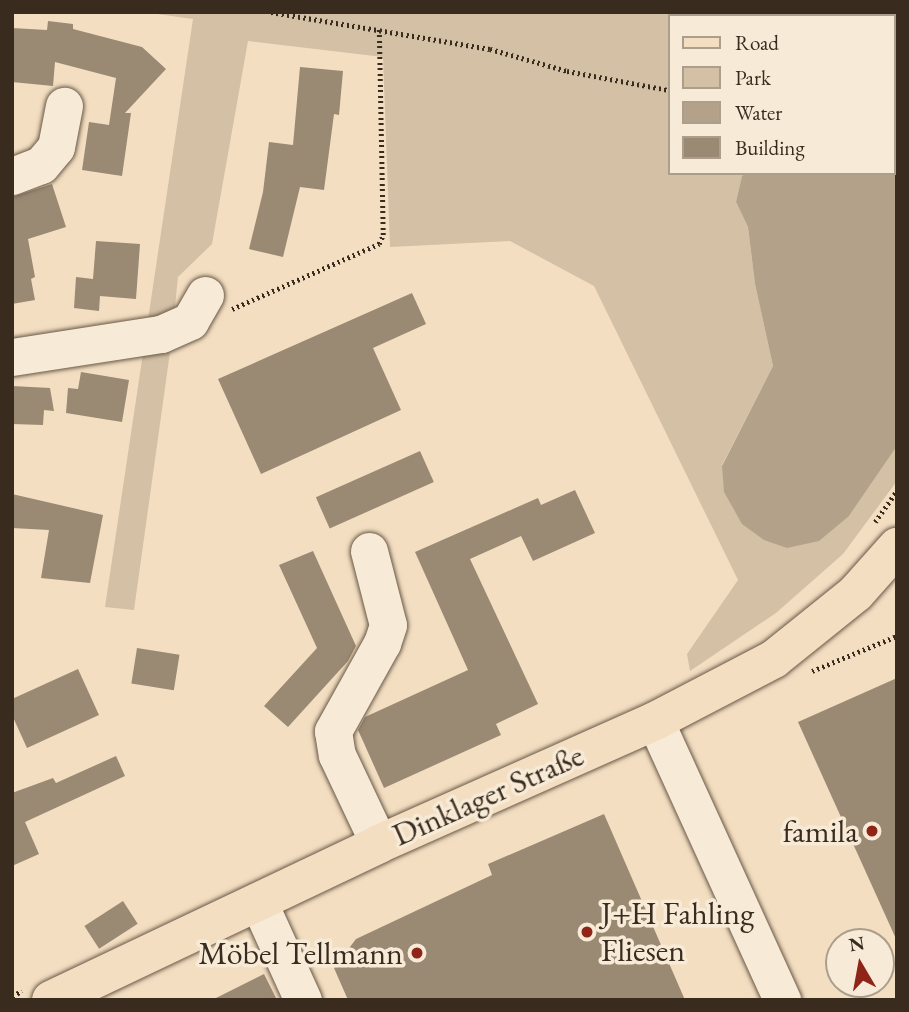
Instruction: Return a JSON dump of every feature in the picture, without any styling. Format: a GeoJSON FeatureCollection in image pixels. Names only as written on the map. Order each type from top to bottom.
{"type":"FeatureCollection","features":[{"type":"Feature","properties":{"kind":"main road","name":"Dinklager Straße"},"geometry":{"type":"LineString","coordinates":[[51,1000],[379,844],[655,721],[774,659],[856,593],[897,547]]}},
{"type":"Feature","properties":{"kind":"street"},"geometry":{"type":"LineString","coordinates":[[12,176],[41,165],[56,147],[64,106]]}},
{"type":"Feature","properties":{"kind":"street"},"geometry":{"type":"LineString","coordinates":[[12,357],[162,334],[198,308]]}},
{"type":"Feature","properties":{"kind":"street"},"geometry":{"type":"LineString","coordinates":[[369,551],[388,625],[382,643],[333,731],[337,755],[379,844]]}},
{"type":"Feature","properties":{"kind":"street"},"geometry":{"type":"LineString","coordinates":[[655,721],[782,1000]]}},
{"type":"Feature","properties":{"kind":"street"},"geometry":{"type":"LineString","coordinates":[[258,901],[303,1000]]}},
{"type":"Feature","properties":{"kind":"path"},"geometry":{"type":"LineString","coordinates":[[271,12],[490,49],[567,71],[668,90]]}},
{"type":"Feature","properties":{"kind":"path"},"geometry":{"type":"LineString","coordinates":[[198,308],[246,305],[379,244],[383,235],[379,29]]}},
{"type":"Feature","properties":{"kind":"green space"},"geometry":{"type":"Polygon","coordinates":[[[143,12],[897,12],[897,143],[895,14],[668,14],[668,175],[744,175],[736,202],[748,227],[755,284],[773,366],[722,465],[849,516],[897,446],[897,481],[843,554],[776,613],[690,671],[687,654],[738,580],[594,286],[510,241],[390,247],[383,57],[248,41],[212,244],[178,277],[134,610],[105,607],[193,19],[143,12]]]}},
{"type":"Feature","properties":{"kind":"water"},"geometry":{"type":"Polygon","coordinates":[[[897,143],[897,446],[849,516],[819,541],[787,548],[764,540],[742,524],[724,492],[722,466],[773,366],[755,284],[748,227],[736,202],[742,176],[895,175],[897,143]]]}},
{"type":"Feature","properties":{"kind":"building"},"geometry":{"type":"Polygon","coordinates":[[[48,21],[73,24],[73,29],[142,47],[166,69],[125,113],[131,113],[122,176],[82,170],[89,122],[109,125],[116,78],[55,62],[53,86],[12,82],[12,28],[47,30],[48,21]]]}},
{"type":"Feature","properties":{"kind":"building"},"geometry":{"type":"Polygon","coordinates":[[[300,67],[343,71],[339,115],[334,114],[324,190],[300,187],[283,257],[249,249],[263,192],[269,142],[293,145],[300,67]]]}},
{"type":"Feature","properties":{"kind":"building"},"geometry":{"type":"Polygon","coordinates":[[[52,184],[66,227],[28,239],[35,277],[31,279],[35,300],[12,304],[12,197],[52,184]]]}},
{"type":"Feature","properties":{"kind":"building"},"geometry":{"type":"Polygon","coordinates":[[[96,241],[140,244],[136,299],[100,296],[99,311],[74,308],[76,277],[93,279],[96,241]]]}},
{"type":"Feature","properties":{"kind":"building"},"geometry":{"type":"Polygon","coordinates":[[[412,293],[426,324],[373,348],[401,410],[261,474],[218,379],[412,293]]]}},
{"type":"Feature","properties":{"kind":"building"},"geometry":{"type":"Polygon","coordinates":[[[81,372],[129,380],[122,422],[66,413],[68,388],[78,389],[81,372]]]}},
{"type":"Feature","properties":{"kind":"building"},"geometry":{"type":"Polygon","coordinates":[[[12,386],[50,388],[54,411],[44,410],[43,425],[12,424],[12,386]]]}},
{"type":"Feature","properties":{"kind":"building"},"geometry":{"type":"Polygon","coordinates":[[[420,451],[434,482],[330,528],[316,497],[420,451]]]}},
{"type":"Feature","properties":{"kind":"building"},"geometry":{"type":"Polygon","coordinates":[[[575,490],[595,533],[533,561],[521,536],[470,559],[538,704],[496,724],[501,735],[384,788],[358,730],[365,717],[468,670],[415,552],[538,498],[541,505],[575,490]]]}},
{"type":"Feature","properties":{"kind":"building"},"geometry":{"type":"Polygon","coordinates":[[[12,494],[103,515],[90,583],[41,578],[49,530],[12,528],[12,494]]]}},
{"type":"Feature","properties":{"kind":"building"},"geometry":{"type":"Polygon","coordinates":[[[313,551],[356,646],[348,661],[288,727],[264,706],[317,648],[279,565],[313,551]]]}},
{"type":"Feature","properties":{"kind":"building"},"geometry":{"type":"Polygon","coordinates":[[[137,648],[179,655],[174,690],[131,684],[137,648]]]}},
{"type":"Feature","properties":{"kind":"building"},"geometry":{"type":"Polygon","coordinates":[[[78,669],[99,715],[27,748],[12,715],[12,699],[78,669]]]}},
{"type":"Feature","properties":{"kind":"building","name":"famila"},"geometry":{"type":"Polygon","coordinates":[[[897,678],[897,941],[895,928],[891,928],[798,722],[897,678]]]}},
{"type":"Feature","properties":{"kind":"building"},"geometry":{"type":"Polygon","coordinates":[[[116,756],[125,776],[25,822],[39,854],[12,866],[12,793],[53,778],[56,783],[116,756]]]}},
{"type":"Feature","properties":{"kind":"building"},"geometry":{"type":"Polygon","coordinates":[[[604,814],[685,1000],[348,1000],[334,968],[356,939],[492,875],[488,864],[604,814]]]}},
{"type":"Feature","properties":{"kind":"building"},"geometry":{"type":"Polygon","coordinates":[[[123,901],[138,924],[99,949],[84,926],[123,901]]]}},
{"type":"Feature","properties":{"kind":"building"},"geometry":{"type":"Polygon","coordinates":[[[264,974],[277,1000],[212,1000],[264,974]]]}},
{"type":"Feature","properties":{"kind":"place","name":"famila"},"geometry":{"type":"Point","coordinates":[872,831]}},
{"type":"Feature","properties":{"kind":"place","name":"J+H Fahling Fliesen"},"geometry":{"type":"Point","coordinates":[587,932]}},
{"type":"Feature","properties":{"kind":"place","name":"Möbel Tellmann"},"geometry":{"type":"Point","coordinates":[417,953]}}]}
